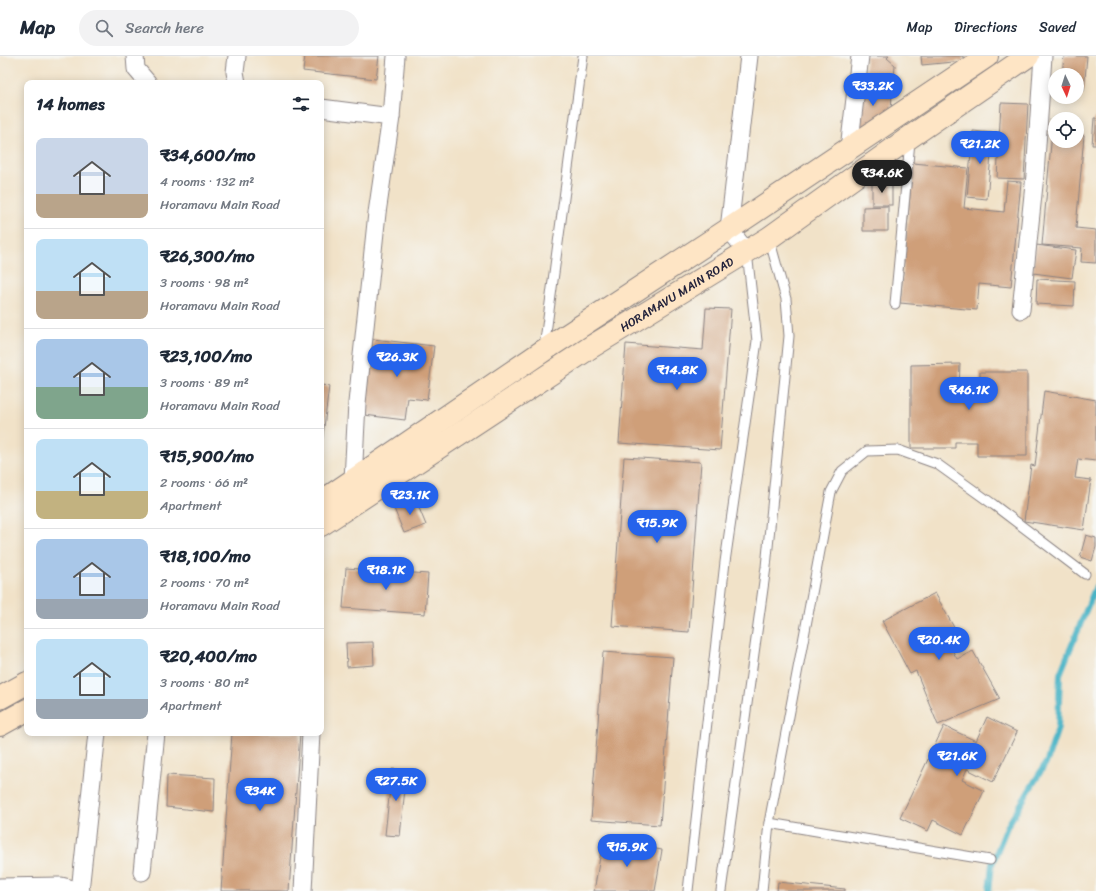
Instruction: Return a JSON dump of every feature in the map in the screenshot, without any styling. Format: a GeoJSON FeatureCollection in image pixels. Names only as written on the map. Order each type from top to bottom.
{"type":"FeatureCollection","features":[{"type":"Feature","properties":{"kind":"main road","name":"HORAMAVU MAIN ROAD"},"geometry":{"type":"LineString","coordinates":[[324,522],[358,488],[548,362],[729,229],[987,56]]}},
{"type":"Feature","properties":{"kind":"main road","name":"HORAMAVU MAIN ROAD"},"geometry":{"type":"LineString","coordinates":[[548,362],[591,347],[769,238],[910,137],[1028,56]]}},
{"type":"Feature","properties":{"kind":"main road","name":"HORAMAVU MAIN ROAD"},"geometry":{"type":"LineString","coordinates":[[324,501],[358,488]]}},
{"type":"Feature","properties":{"kind":"main road"},"geometry":{"type":"LineString","coordinates":[[0,698],[24,685]]}},
{"type":"Feature","properties":{"kind":"main road"},"geometry":{"type":"LineString","coordinates":[[0,725],[24,712]]}},
{"type":"Feature","properties":{"kind":"street"},"geometry":{"type":"LineString","coordinates":[[135,56],[136,69],[145,80]]}},
{"type":"Feature","properties":{"kind":"street"},"geometry":{"type":"LineString","coordinates":[[236,80],[235,72],[237,56]]}},
{"type":"Feature","properties":{"kind":"street"},"geometry":{"type":"LineString","coordinates":[[358,488],[359,387],[377,213],[391,117],[396,56]]}},
{"type":"Feature","properties":{"kind":"street"},"geometry":{"type":"LineString","coordinates":[[747,252],[729,229],[748,56]]}},
{"type":"Feature","properties":{"kind":"street"},"geometry":{"type":"LineString","coordinates":[[849,149],[860,56]]}},
{"type":"Feature","properties":{"kind":"street"},"geometry":{"type":"LineString","coordinates":[[1022,310],[1035,175],[1043,56]]}},
{"type":"Feature","properties":{"kind":"street"},"geometry":{"type":"LineString","coordinates":[[324,108],[391,117]]}},
{"type":"Feature","properties":{"kind":"street"},"geometry":{"type":"LineString","coordinates":[[0,888],[61,888],[81,891],[97,736]]}},
{"type":"Feature","properties":{"kind":"street"},"geometry":{"type":"LineString","coordinates":[[142,872],[156,736]]}},
{"type":"Feature","properties":{"kind":"street"},"geometry":{"type":"LineString","coordinates":[[303,891],[311,736]]}},
{"type":"Feature","properties":{"kind":"lane"},"geometry":{"type":"LineString","coordinates":[[548,362],[583,56]]}},
{"type":"Feature","properties":{"kind":"lane"},"geometry":{"type":"LineString","coordinates":[[895,304],[910,137]]}},
{"type":"Feature","properties":{"kind":"lane"},"geometry":{"type":"LineString","coordinates":[[721,891],[766,567],[789,336],[786,299],[769,238]]}},
{"type":"Feature","properties":{"kind":"lane"},"geometry":{"type":"LineString","coordinates":[[688,891],[725,562],[757,341],[747,252]]}},
{"type":"Feature","properties":{"kind":"lane"},"geometry":{"type":"LineString","coordinates":[[762,891],[769,823],[831,492],[842,471],[867,451],[898,450],[937,464],[1085,574]]}},
{"type":"Feature","properties":{"kind":"lane"},"geometry":{"type":"LineString","coordinates":[[769,823],[990,860]]}},
{"type":"Feature","properties":{"kind":"building"},"geometry":{"type":"Polygon","coordinates":[[[305,56],[379,56],[376,79],[303,71],[305,56]]]}},
{"type":"Feature","properties":{"kind":"building"},"geometry":{"type":"Polygon","coordinates":[[[866,56],[889,56],[887,58],[895,65],[894,79],[883,87],[865,73],[866,56]]]}},
{"type":"Feature","properties":{"kind":"building"},"geometry":{"type":"Polygon","coordinates":[[[921,56],[963,56],[963,61],[922,65],[921,56]]]}},
{"type":"Feature","properties":{"kind":"building"},"geometry":{"type":"Polygon","coordinates":[[[1064,56],[1087,56],[1084,91],[1084,68],[1063,68],[1064,56]]]}},
{"type":"Feature","properties":{"kind":"building"},"geometry":{"type":"Polygon","coordinates":[[[861,90],[892,93],[891,112],[857,131],[861,90]]]}},
{"type":"Feature","properties":{"kind":"building"},"geometry":{"type":"Polygon","coordinates":[[[1001,103],[1028,104],[1024,179],[997,178],[1001,103]]]}},
{"type":"Feature","properties":{"kind":"building"},"geometry":{"type":"Polygon","coordinates":[[[1094,118],[1096,118],[1096,145],[1092,145],[1094,118]]]}},
{"type":"Feature","properties":{"kind":"building"},"geometry":{"type":"Polygon","coordinates":[[[973,131],[993,133],[987,199],[967,197],[973,131]]]}},
{"type":"Feature","properties":{"kind":"building"},"geometry":{"type":"Polygon","coordinates":[[[1051,148],[1083,148],[1076,228],[1096,230],[1096,263],[1081,262],[1082,248],[1042,245],[1051,148]]]}},
{"type":"Feature","properties":{"kind":"building"},"geometry":{"type":"Polygon","coordinates":[[[913,163],[968,168],[964,208],[1004,212],[1007,181],[1021,182],[1011,287],[979,284],[977,310],[900,303],[913,163]]]}},
{"type":"Feature","properties":{"kind":"building"},"geometry":{"type":"Polygon","coordinates":[[[872,182],[892,182],[892,205],[872,205],[872,182]]]}},
{"type":"Feature","properties":{"kind":"building"},"geometry":{"type":"Polygon","coordinates":[[[888,206],[888,231],[863,231],[863,207],[888,206]]]}},
{"type":"Feature","properties":{"kind":"building"},"geometry":{"type":"Polygon","coordinates":[[[1036,245],[1076,250],[1072,278],[1033,273],[1036,245]]]}},
{"type":"Feature","properties":{"kind":"building"},"geometry":{"type":"Polygon","coordinates":[[[1037,279],[1075,281],[1074,306],[1036,304],[1037,279]]]}},
{"type":"Feature","properties":{"kind":"building"},"geometry":{"type":"Polygon","coordinates":[[[706,308],[731,309],[720,450],[619,443],[626,344],[703,350],[706,308]]]}},
{"type":"Feature","properties":{"kind":"building"},"geometry":{"type":"Polygon","coordinates":[[[373,339],[434,346],[427,400],[408,398],[405,420],[364,415],[373,339]]]}},
{"type":"Feature","properties":{"kind":"building"},"geometry":{"type":"Polygon","coordinates":[[[960,364],[959,390],[980,390],[980,372],[1027,372],[1027,456],[977,456],[977,442],[955,442],[955,448],[911,448],[911,365],[960,364]]]}},
{"type":"Feature","properties":{"kind":"building"},"geometry":{"type":"Polygon","coordinates":[[[324,385],[329,386],[324,427],[324,385]]]}},
{"type":"Feature","properties":{"kind":"building"},"geometry":{"type":"Polygon","coordinates":[[[1044,391],[1096,400],[1096,461],[1078,459],[1075,478],[1091,480],[1084,530],[1024,521],[1031,465],[1035,466],[1044,391]]]}},
{"type":"Feature","properties":{"kind":"building"},"geometry":{"type":"Polygon","coordinates":[[[624,457],[701,462],[689,632],[612,626],[624,457]]]}},
{"type":"Feature","properties":{"kind":"building"},"geometry":{"type":"Polygon","coordinates":[[[415,498],[426,525],[404,533],[393,506],[415,498]]]}},
{"type":"Feature","properties":{"kind":"building"},"geometry":{"type":"Polygon","coordinates":[[[1086,535],[1096,538],[1096,547],[1092,561],[1080,557],[1086,535]]]}},
{"type":"Feature","properties":{"kind":"building"},"geometry":{"type":"Polygon","coordinates":[[[346,568],[428,574],[425,614],[343,608],[346,568]]]}},
{"type":"Feature","properties":{"kind":"building"},"geometry":{"type":"Polygon","coordinates":[[[935,593],[957,633],[946,639],[957,659],[973,651],[1000,699],[938,725],[916,671],[910,674],[882,621],[935,593]]]}},
{"type":"Feature","properties":{"kind":"building"},"geometry":{"type":"Polygon","coordinates":[[[373,642],[374,665],[347,667],[346,643],[373,642]]]}},
{"type":"Feature","properties":{"kind":"building"},"geometry":{"type":"Polygon","coordinates":[[[603,652],[673,657],[660,825],[591,820],[603,652]]]}},
{"type":"Feature","properties":{"kind":"building"},"geometry":{"type":"Polygon","coordinates":[[[987,717],[1017,732],[993,782],[967,769],[962,780],[984,791],[963,835],[933,820],[928,831],[900,818],[944,726],[976,741],[987,717]]]}},
{"type":"Feature","properties":{"kind":"building"},"geometry":{"type":"Polygon","coordinates":[[[232,736],[300,736],[289,891],[221,891],[232,736]]]}},
{"type":"Feature","properties":{"kind":"building"},"geometry":{"type":"Polygon","coordinates":[[[392,769],[407,770],[400,836],[385,835],[392,769]]]}},
{"type":"Feature","properties":{"kind":"building"},"geometry":{"type":"Polygon","coordinates":[[[167,775],[215,778],[214,812],[166,807],[167,775]]]}},
{"type":"Feature","properties":{"kind":"building"},"geometry":{"type":"Polygon","coordinates":[[[603,840],[662,850],[655,891],[594,891],[603,840]]]}},
{"type":"Feature","properties":{"kind":"building"},"geometry":{"type":"Polygon","coordinates":[[[778,882],[845,889],[845,891],[777,891],[778,882]]]}},
{"type":"Feature","properties":{"kind":"waterway"},"geometry":{"type":"LineString","coordinates":[[989,891],[992,864],[1007,827],[1047,761],[1058,728],[1060,674],[1096,586]]}}]}
